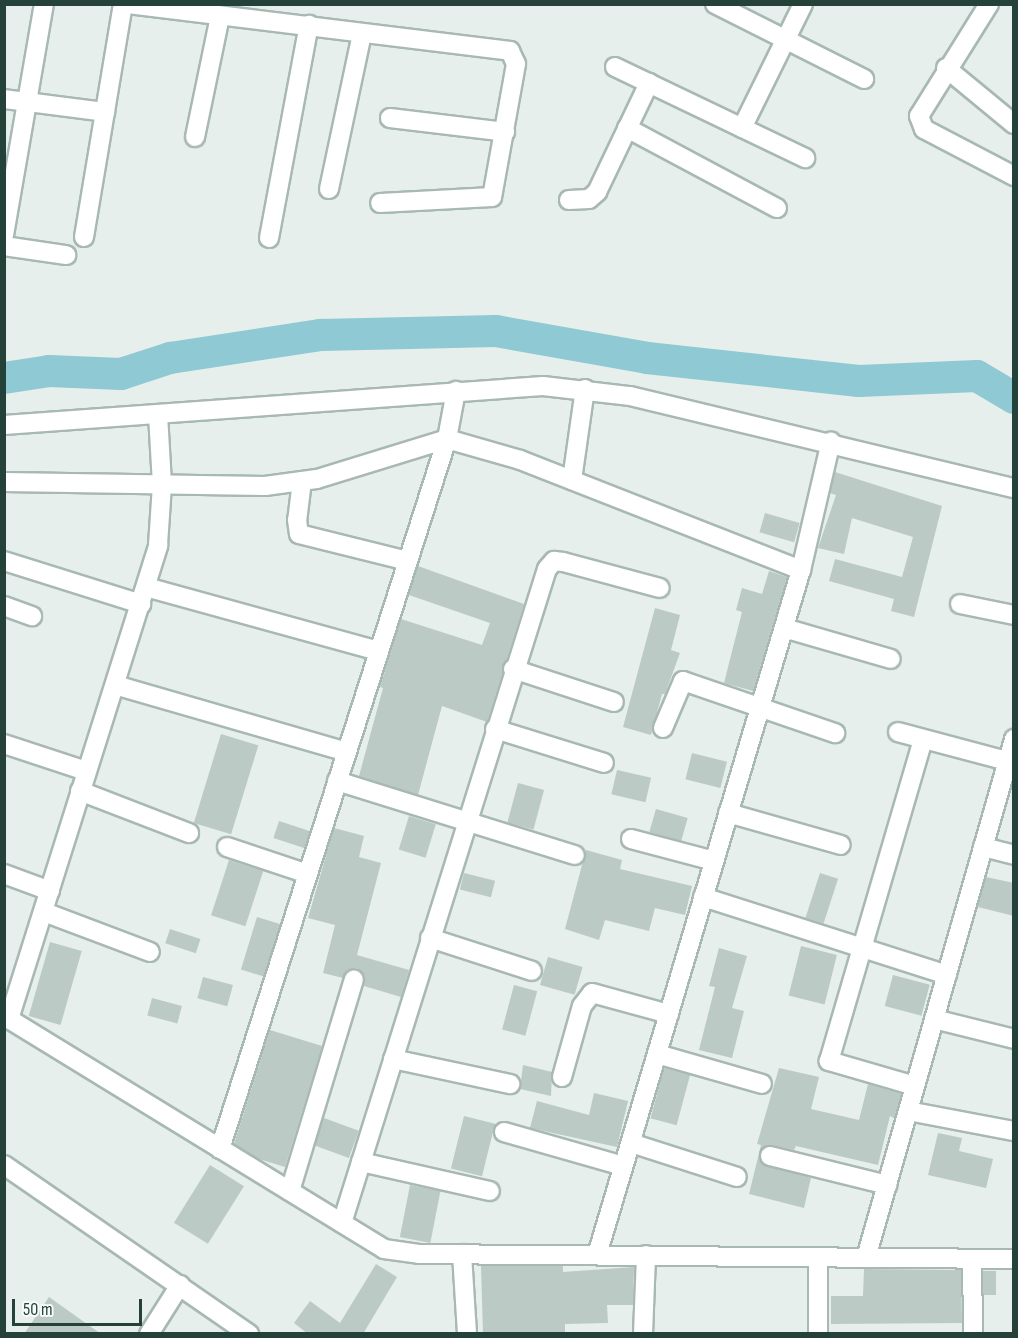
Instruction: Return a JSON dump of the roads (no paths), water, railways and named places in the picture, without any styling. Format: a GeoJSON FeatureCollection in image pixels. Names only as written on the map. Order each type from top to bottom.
{"type":"FeatureCollection","features":[{"type":"Feature","properties":{"kind":"street"},"geometry":{"type":"LineString","coordinates":[[4,235],[29,102],[44,4]]}},
{"type":"Feature","properties":{"kind":"street"},"geometry":{"type":"LineString","coordinates":[[84,237],[123,4]]}},
{"type":"Feature","properties":{"kind":"street"},"geometry":{"type":"LineString","coordinates":[[128,4],[510,51],[516,64],[492,197],[380,203]]}},
{"type":"Feature","properties":{"kind":"street"},"geometry":{"type":"LineString","coordinates":[[716,4],[864,79]]}},
{"type":"Feature","properties":{"kind":"street"},"geometry":{"type":"LineString","coordinates":[[742,128],[803,4]]}},
{"type":"Feature","properties":{"kind":"street"},"geometry":{"type":"LineString","coordinates":[[989,4],[921,109],[920,123],[924,129],[1014,176]]}},
{"type":"Feature","properties":{"kind":"street"},"geometry":{"type":"LineString","coordinates":[[195,137],[220,16]]}},
{"type":"Feature","properties":{"kind":"street"},"geometry":{"type":"LineString","coordinates":[[269,238],[309,26]]}},
{"type":"Feature","properties":{"kind":"street"},"geometry":{"type":"LineString","coordinates":[[329,189],[362,34]]}},
{"type":"Feature","properties":{"kind":"street"},"geometry":{"type":"LineString","coordinates":[[615,67],[805,158]]}},
{"type":"Feature","properties":{"kind":"street"},"geometry":{"type":"LineString","coordinates":[[946,68],[1014,124]]}},
{"type":"Feature","properties":{"kind":"street"},"geometry":{"type":"LineString","coordinates":[[569,200],[589,199],[597,192],[649,83]]}},
{"type":"Feature","properties":{"kind":"street"},"geometry":{"type":"LineString","coordinates":[[4,99],[105,112]]}},
{"type":"Feature","properties":{"kind":"street"},"geometry":{"type":"LineString","coordinates":[[390,118],[505,132]]}},
{"type":"Feature","properties":{"kind":"street"},"geometry":{"type":"LineString","coordinates":[[627,128],[777,208]]}},
{"type":"Feature","properties":{"kind":"street"},"geometry":{"type":"LineString","coordinates":[[4,246],[66,255]]}},
{"type":"Feature","properties":{"kind":"street"},"geometry":{"type":"LineString","coordinates":[[4,425],[543,386],[585,389],[630,396],[831,441],[1014,488]]}},
{"type":"Feature","properties":{"kind":"street"},"geometry":{"type":"LineString","coordinates":[[572,480],[585,389]]}},
{"type":"Feature","properties":{"kind":"street"},"geometry":{"type":"LineString","coordinates":[[220,1149],[447,439],[456,391]]}},
{"type":"Feature","properties":{"kind":"street"},"geometry":{"type":"LineString","coordinates":[[158,414],[162,484],[158,545],[44,912],[7,1017],[384,1248],[462,1254],[1014,1259]]}},
{"type":"Feature","properties":{"kind":"street"},"geometry":{"type":"LineString","coordinates":[[4,482],[265,486],[302,481],[447,439],[478,446],[572,480],[801,570]]}},
{"type":"Feature","properties":{"kind":"street"},"geometry":{"type":"LineString","coordinates":[[597,1255],[801,570],[831,441]]}},
{"type":"Feature","properties":{"kind":"street"},"geometry":{"type":"LineString","coordinates":[[302,481],[299,534],[408,561]]}},
{"type":"Feature","properties":{"kind":"street"},"geometry":{"type":"LineString","coordinates":[[4,561],[379,651]]}},
{"type":"Feature","properties":{"kind":"street"},"geometry":{"type":"LineString","coordinates":[[342,1223],[513,669],[547,569],[554,561],[660,588]]}},
{"type":"Feature","properties":{"kind":"street"},"geometry":{"type":"LineString","coordinates":[[960,604],[1014,615]]}},
{"type":"Feature","properties":{"kind":"street"},"geometry":{"type":"LineString","coordinates":[[4,606],[32,616]]}},
{"type":"Feature","properties":{"kind":"street"},"geometry":{"type":"LineString","coordinates":[[784,628],[891,659]]}},
{"type":"Feature","properties":{"kind":"street"},"geometry":{"type":"LineString","coordinates":[[513,669],[614,702]]}},
{"type":"Feature","properties":{"kind":"street"},"geometry":{"type":"LineString","coordinates":[[663,728],[683,681],[835,733]]}},
{"type":"Feature","properties":{"kind":"street"},"geometry":{"type":"LineString","coordinates":[[115,685],[347,752]]}},
{"type":"Feature","properties":{"kind":"street"},"geometry":{"type":"LineString","coordinates":[[495,729],[604,764]]}},
{"type":"Feature","properties":{"kind":"street"},"geometry":{"type":"LineString","coordinates":[[898,732],[1008,761]]}},
{"type":"Feature","properties":{"kind":"street"},"geometry":{"type":"LineString","coordinates":[[915,1086],[829,1061],[860,947],[923,739]]}},
{"type":"Feature","properties":{"kind":"street"},"geometry":{"type":"LineString","coordinates":[[866,1258],[1014,739]]}},
{"type":"Feature","properties":{"kind":"street"},"geometry":{"type":"LineString","coordinates":[[4,744],[86,771]]}},
{"type":"Feature","properties":{"kind":"street"},"geometry":{"type":"LineString","coordinates":[[337,781],[575,855]]}},
{"type":"Feature","properties":{"kind":"street"},"geometry":{"type":"LineString","coordinates":[[80,791],[189,833]]}},
{"type":"Feature","properties":{"kind":"street"},"geometry":{"type":"LineString","coordinates":[[728,813],[841,845]]}},
{"type":"Feature","properties":{"kind":"street"},"geometry":{"type":"LineString","coordinates":[[631,838],[714,861]]}},
{"type":"Feature","properties":{"kind":"street"},"geometry":{"type":"LineString","coordinates":[[228,847],[308,874]]}},
{"type":"Feature","properties":{"kind":"street"},"geometry":{"type":"LineString","coordinates":[[983,848],[1014,855]]}},
{"type":"Feature","properties":{"kind":"street"},"geometry":{"type":"LineString","coordinates":[[4,874],[50,891]]}},
{"type":"Feature","properties":{"kind":"street"},"geometry":{"type":"LineString","coordinates":[[703,897],[947,975]]}},
{"type":"Feature","properties":{"kind":"street"},"geometry":{"type":"LineString","coordinates":[[44,912],[150,952]]}},
{"type":"Feature","properties":{"kind":"street"},"geometry":{"type":"LineString","coordinates":[[430,938],[532,971]]}},
{"type":"Feature","properties":{"kind":"street"},"geometry":{"type":"LineString","coordinates":[[290,1191],[354,979]]}},
{"type":"Feature","properties":{"kind":"street"},"geometry":{"type":"LineString","coordinates":[[562,1077],[582,1006],[592,993],[669,1014]]}},
{"type":"Feature","properties":{"kind":"street"},"geometry":{"type":"LineString","coordinates":[[934,1019],[1014,1039]]}},
{"type":"Feature","properties":{"kind":"street"},"geometry":{"type":"LineString","coordinates":[[657,1054],[762,1084]]}},
{"type":"Feature","properties":{"kind":"street"},"geometry":{"type":"LineString","coordinates":[[393,1059],[510,1084]]}},
{"type":"Feature","properties":{"kind":"street"},"geometry":{"type":"LineString","coordinates":[[908,1111],[1014,1131]]}},
{"type":"Feature","properties":{"kind":"street"},"geometry":{"type":"LineString","coordinates":[[504,1132],[623,1166]]}},
{"type":"Feature","properties":{"kind":"street"},"geometry":{"type":"LineString","coordinates":[[631,1143],[737,1177]]}},
{"type":"Feature","properties":{"kind":"street"},"geometry":{"type":"LineString","coordinates":[[771,1156],[887,1185]]}},
{"type":"Feature","properties":{"kind":"street"},"geometry":{"type":"LineString","coordinates":[[361,1162],[490,1191]]}},
{"type":"Feature","properties":{"kind":"street"},"geometry":{"type":"LineString","coordinates":[[4,1165],[249,1334]]}},
{"type":"Feature","properties":{"kind":"street"},"geometry":{"type":"LineString","coordinates":[[462,1254],[467,1334]]}},
{"type":"Feature","properties":{"kind":"street"},"geometry":{"type":"LineString","coordinates":[[643,1334],[646,1256]]}},
{"type":"Feature","properties":{"kind":"street"},"geometry":{"type":"LineString","coordinates":[[818,1257],[818,1334]]}},
{"type":"Feature","properties":{"kind":"street"},"geometry":{"type":"LineString","coordinates":[[972,1259],[973,1334]]}},
{"type":"Feature","properties":{"kind":"street"},"geometry":{"type":"LineString","coordinates":[[148,1334],[180,1285]]}},
{"type":"Feature","properties":{"kind":"waterway"},"geometry":{"type":"LineString","coordinates":[[4,378],[49,371],[121,374],[170,358],[321,335],[496,331],[647,358],[859,381],[977,376],[1014,398]]}}]}
